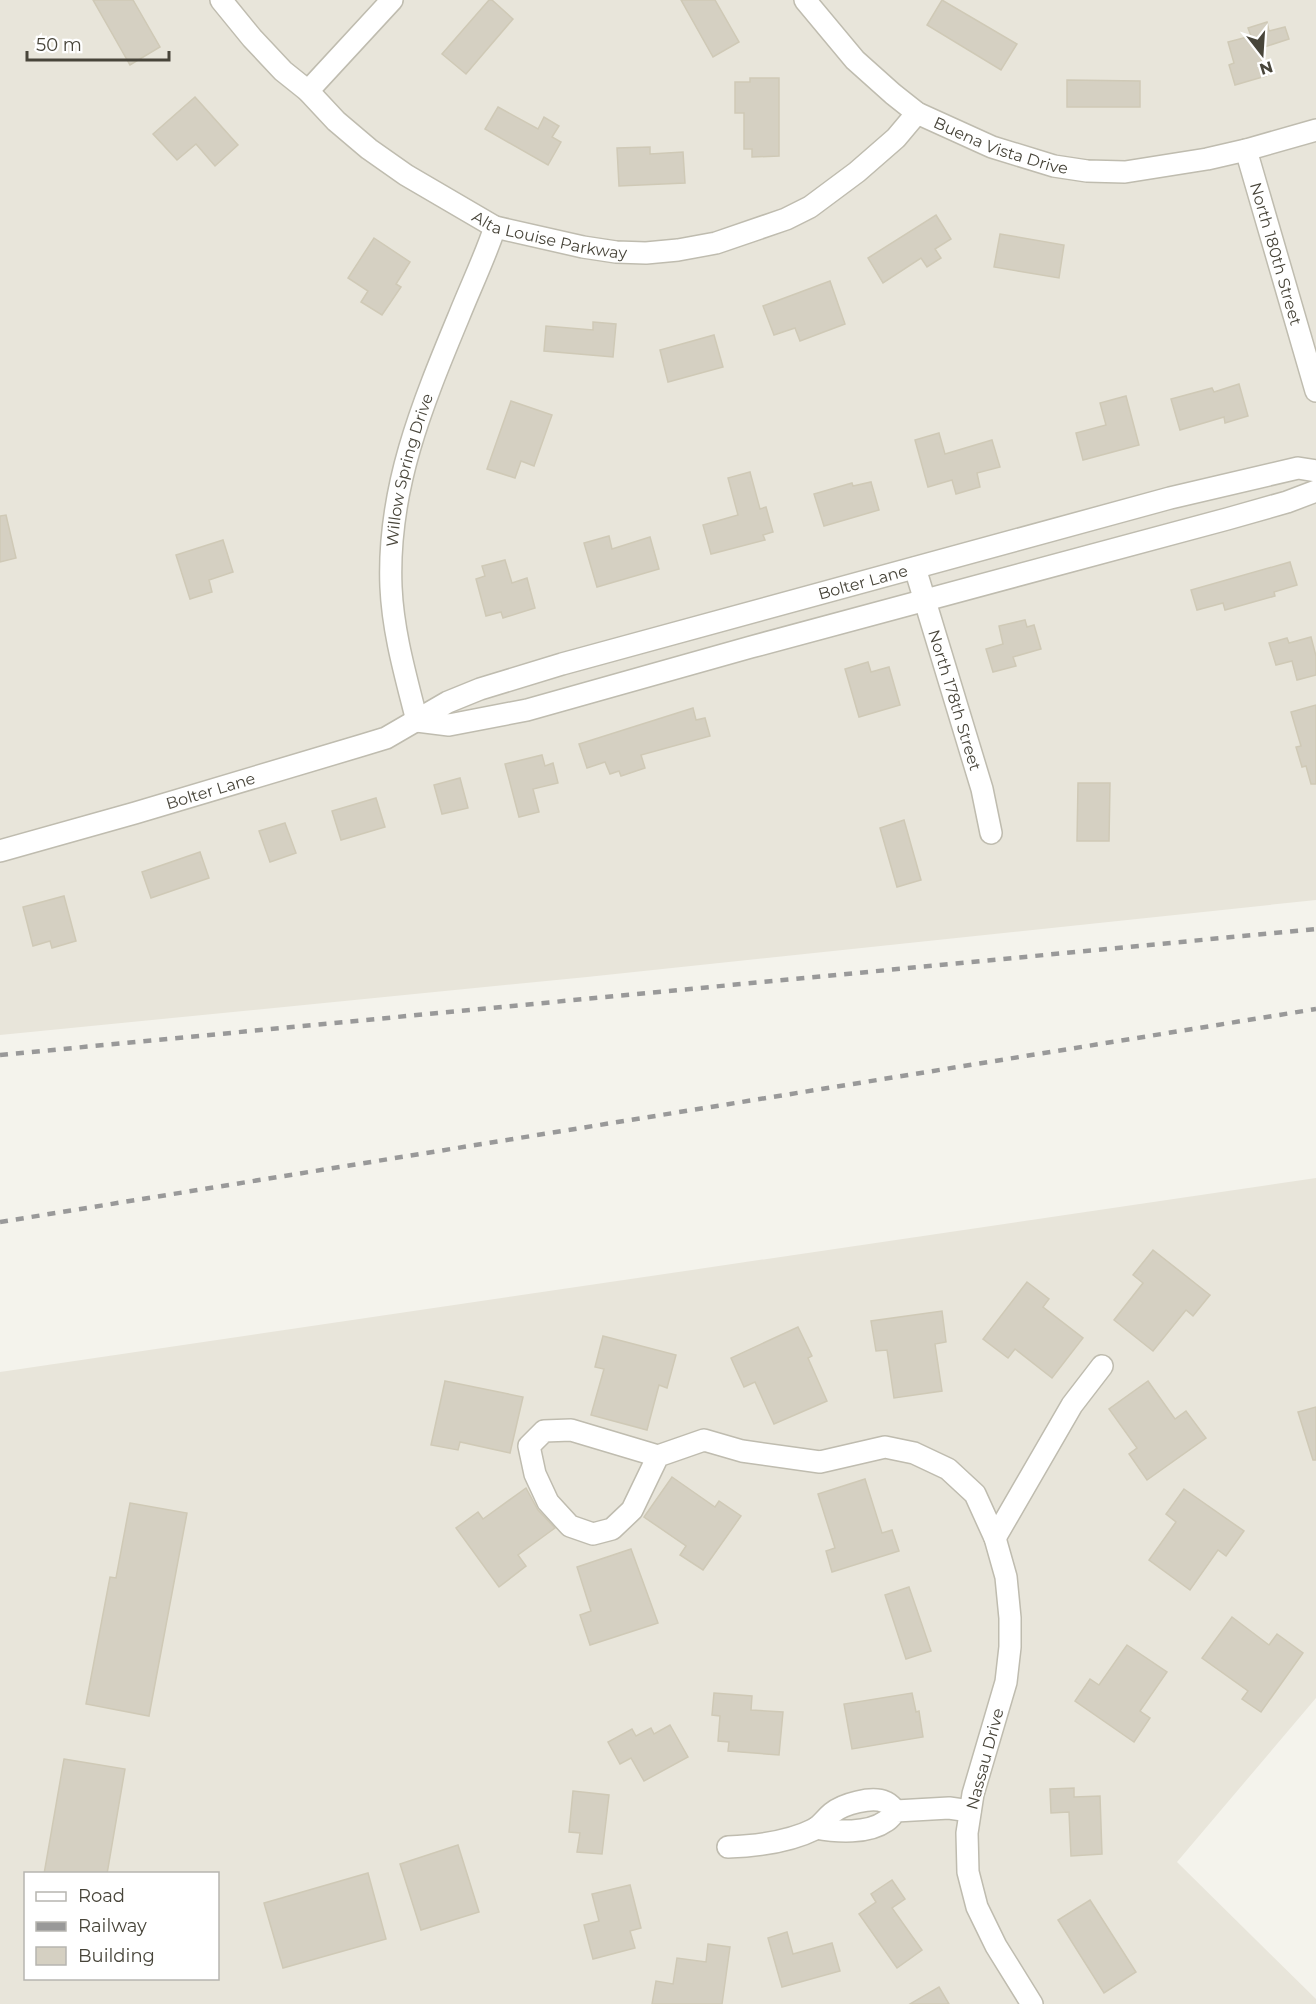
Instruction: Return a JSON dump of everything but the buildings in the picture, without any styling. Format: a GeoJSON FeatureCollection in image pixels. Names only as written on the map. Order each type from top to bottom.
{"type":"FeatureCollection","features":[{"type":"Feature","properties":{"kind":"street","name":"Alta Louise Parkway"},"geometry":{"type":"LineString","coordinates":[[221,0],[283,71],[308,91],[336,122],[406,175],[495,227],[583,247],[616,252],[678,250],[716,243],[768,226],[810,207],[857,172],[896,138],[917,112]]}},
{"type":"Feature","properties":{"kind":"street"},"geometry":{"type":"LineString","coordinates":[[308,91],[392,0]]}},
{"type":"Feature","properties":{"kind":"street","name":"Buena Vista Drive"},"geometry":{"type":"LineString","coordinates":[[805,0],[855,60],[917,112],[992,147],[1054,166],[1087,171],[1125,172],[1207,159],[1316,130]]}},
{"type":"Feature","properties":{"kind":"street","name":"North 180th Street"},"geometry":{"type":"LineString","coordinates":[[1246,150],[1316,391]]}},
{"type":"Feature","properties":{"kind":"street","name":"Willow Spring Drive"},"geometry":{"type":"LineString","coordinates":[[417,721],[398,645],[391,588],[392,533],[398,489],[423,406],[485,257],[495,227]]}},
{"type":"Feature","properties":{"kind":"street","name":"Bolter Lane"},"geometry":{"type":"LineString","coordinates":[[0,851],[363,746],[386,738],[448,702],[480,689],[562,664],[1170,498],[1298,468],[1316,471]]}},
{"type":"Feature","properties":{"kind":"street","name":"Bolter Lane"},"geometry":{"type":"LineString","coordinates":[[417,721],[449,725],[527,710],[1039,568],[1227,519],[1316,491]]}},
{"type":"Feature","properties":{"kind":"street","name":"North 178th Street"},"geometry":{"type":"LineString","coordinates":[[915,568],[982,789],[991,832]]}},
{"type":"Feature","properties":{"kind":"street"},"geometry":{"type":"LineString","coordinates":[[995,1538],[1072,1405],[1102,1366]]}},
{"type":"Feature","properties":{"kind":"street"},"geometry":{"type":"LineString","coordinates":[[571,1430],[658,1456],[632,1510],[612,1529],[593,1534],[570,1526],[548,1502],[535,1474],[530,1446],[544,1431],[571,1430]]}},
{"type":"Feature","properties":{"kind":"street","name":"Nassau Drive"},"geometry":{"type":"LineString","coordinates":[[658,1456],[704,1440],[742,1451],[820,1462],[885,1447],[915,1453],[948,1469],[975,1494],[995,1538],[1006,1577],[1010,1647],[1006,1682],[973,1794],[967,1833],[968,1872],[977,1907],[996,1946],[1032,2004]]}},
{"type":"Feature","properties":{"kind":"street"},"geometry":{"type":"LineString","coordinates":[[728,1847],[756,1846],[787,1838],[816,1828],[834,1811],[867,1800],[885,1801],[896,1811],[938,1808],[970,1811]]}},
{"type":"Feature","properties":{"kind":"shaded area"},"geometry":{"type":"Polygon","coordinates":[[[0,0],[1316,0],[1316,900],[587,977],[0,1035],[0,0]]]}},
{"type":"Feature","properties":{"kind":"shaded area"},"geometry":{"type":"Polygon","coordinates":[[[1316,1178],[1316,1698],[1177,1862],[1316,1999],[1316,2004],[0,2004],[0,1372],[1316,1178]]]}},
{"type":"Feature","properties":{"kind":"railway"},"geometry":{"type":"LineString","coordinates":[[0,1055],[1316,929]]}},
{"type":"Feature","properties":{"kind":"railway"},"geometry":{"type":"LineString","coordinates":[[0,1222],[1316,1009]]}}]}
